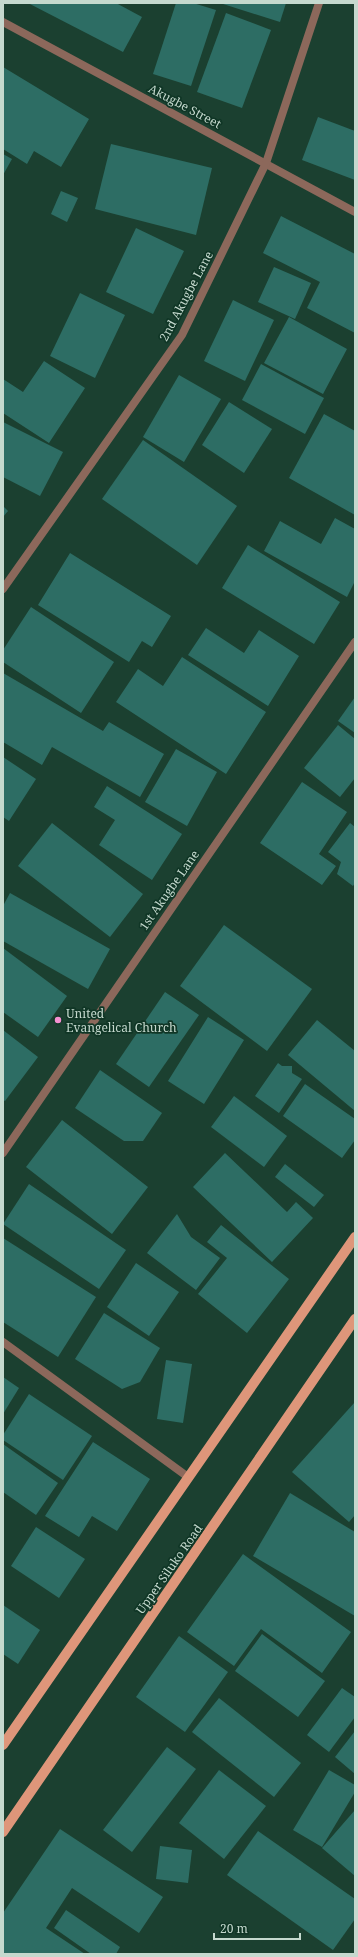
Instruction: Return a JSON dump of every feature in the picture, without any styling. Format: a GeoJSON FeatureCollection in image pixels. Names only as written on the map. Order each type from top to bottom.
{"type":"FeatureCollection","features":[{"type":"Feature","properties":{"kind":"main road"},"geometry":{"type":"LineString","coordinates":[[3,1746],[355,1237]]}},
{"type":"Feature","properties":{"kind":"main road","name":"Upper Siluko Road"},"geometry":{"type":"LineString","coordinates":[[3,1832],[355,1319]]}},
{"type":"Feature","properties":{"kind":"street","name":"2nd Akugbe Lane"},"geometry":{"type":"LineString","coordinates":[[3,590],[182,335],[266,163],[319,3]]}},
{"type":"Feature","properties":{"kind":"street","name":"Akugbe Street"},"geometry":{"type":"LineString","coordinates":[[3,22],[355,212]]}},
{"type":"Feature","properties":{"kind":"street","name":"1st Akugbe Lane"},"geometry":{"type":"LineString","coordinates":[[3,1153],[355,642]]}},
{"type":"Feature","properties":{"kind":"street"},"geometry":{"type":"LineString","coordinates":[[3,1342],[188,1477]]}},
{"type":"Feature","properties":{"kind":"building"},"geometry":{"type":"Polygon","coordinates":[[[28,3],[116,3],[142,17],[123,52],[28,3]]]}},
{"type":"Feature","properties":{"kind":"building"},"geometry":{"type":"Polygon","coordinates":[[[176,3],[193,3],[216,10],[191,86],[153,74],[176,3]]]}},
{"type":"Feature","properties":{"kind":"building"},"geometry":{"type":"Polygon","coordinates":[[[220,3],[286,3],[280,22],[220,3]]]}},
{"type":"Feature","properties":{"kind":"building"},"geometry":{"type":"Polygon","coordinates":[[[226,13],[271,30],[242,108],[197,92],[226,13]]]}},
{"type":"Feature","properties":{"kind":"building"},"geometry":{"type":"Polygon","coordinates":[[[3,67],[89,119],[61,167],[34,151],[27,164],[3,149],[3,67]]]}},
{"type":"Feature","properties":{"kind":"building"},"geometry":{"type":"Polygon","coordinates":[[[318,117],[355,131],[355,180],[302,160],[318,117]]]}},
{"type":"Feature","properties":{"kind":"building"},"geometry":{"type":"Polygon","coordinates":[[[111,144],[212,168],[196,235],[95,209],[111,144]]]}},
{"type":"Feature","properties":{"kind":"building"},"geometry":{"type":"Polygon","coordinates":[[[3,154],[12,159],[3,175],[3,154]]]}},
{"type":"Feature","properties":{"kind":"building"},"geometry":{"type":"Polygon","coordinates":[[[61,191],[78,198],[67,222],[51,214],[61,191]]]}},
{"type":"Feature","properties":{"kind":"building"},"geometry":{"type":"Polygon","coordinates":[[[281,216],[355,254],[355,333],[307,308],[320,282],[263,253],[281,216]]]}},
{"type":"Feature","properties":{"kind":"building"},"geometry":{"type":"Polygon","coordinates":[[[136,228],[184,251],[153,314],[106,292],[136,228]]]}},
{"type":"Feature","properties":{"kind":"building"},"geometry":{"type":"Polygon","coordinates":[[[274,267],[311,283],[295,319],[258,302],[274,267]]]}},
{"type":"Feature","properties":{"kind":"building"},"geometry":{"type":"Polygon","coordinates":[[[80,293],[125,315],[95,378],[50,356],[80,293]]]}},
{"type":"Feature","properties":{"kind":"building"},"geometry":{"type":"Polygon","coordinates":[[[233,300],[274,320],[245,381],[204,361],[233,300]]]}},
{"type":"Feature","properties":{"kind":"building"},"geometry":{"type":"Polygon","coordinates":[[[289,317],[347,349],[323,394],[264,363],[289,317]]]}},
{"type":"Feature","properties":{"kind":"building"},"geometry":{"type":"Polygon","coordinates":[[[44,361],[85,388],[49,443],[3,413],[3,379],[23,392],[44,361]]]}},
{"type":"Feature","properties":{"kind":"building"},"geometry":{"type":"Polygon","coordinates":[[[261,364],[324,398],[305,434],[242,400],[261,364]]]}},
{"type":"Feature","properties":{"kind":"building"},"geometry":{"type":"Polygon","coordinates":[[[179,375],[221,399],[184,462],[143,437],[179,375]]]}},
{"type":"Feature","properties":{"kind":"building"},"geometry":{"type":"Polygon","coordinates":[[[229,402],[272,429],[244,473],[202,445],[229,402]]]}},
{"type":"Feature","properties":{"kind":"building"},"geometry":{"type":"Polygon","coordinates":[[[324,414],[355,431],[355,515],[289,478],[324,414]]]}},
{"type":"Feature","properties":{"kind":"building"},"geometry":{"type":"Polygon","coordinates":[[[3,422],[63,452],[40,496],[3,477],[3,422]]]}},
{"type":"Feature","properties":{"kind":"building"},"geometry":{"type":"Polygon","coordinates":[[[143,440],[237,506],[197,565],[102,499],[143,440]]]}},
{"type":"Feature","properties":{"kind":"building"},"geometry":{"type":"Polygon","coordinates":[[[3,506],[8,511],[3,517],[3,506]]]}},
{"type":"Feature","properties":{"kind":"building"},"geometry":{"type":"Polygon","coordinates":[[[335,518],[355,529],[355,581],[347,597],[264,551],[280,521],[321,544],[335,518]]]}},
{"type":"Feature","properties":{"kind":"building"},"geometry":{"type":"Polygon","coordinates":[[[248,545],[340,602],[314,644],[222,588],[248,545]]]}},
{"type":"Feature","properties":{"kind":"building"},"geometry":{"type":"Polygon","coordinates":[[[70,553],[171,616],[152,647],[142,641],[129,662],[38,605],[70,553]]]}},
{"type":"Feature","properties":{"kind":"building"},"geometry":{"type":"Polygon","coordinates":[[[31,607],[114,662],[81,713],[3,662],[3,650],[31,607]]]}},
{"type":"Feature","properties":{"kind":"building"},"geometry":{"type":"Polygon","coordinates":[[[206,628],[244,653],[259,630],[299,656],[268,706],[188,655],[206,628]]]}},
{"type":"Feature","properties":{"kind":"building"},"geometry":{"type":"Polygon","coordinates":[[[182,657],[266,712],[226,774],[116,702],[138,669],[163,686],[182,657]]]}},
{"type":"Feature","properties":{"kind":"building"},"geometry":{"type":"Polygon","coordinates":[[[3,673],[103,731],[109,722],[164,754],[140,797],[52,747],[42,765],[3,742],[3,673]]]}},
{"type":"Feature","properties":{"kind":"building"},"geometry":{"type":"Polygon","coordinates":[[[355,697],[355,733],[338,721],[355,697]]]}},
{"type":"Feature","properties":{"kind":"building"},"geometry":{"type":"Polygon","coordinates":[[[338,725],[355,739],[355,778],[340,797],[304,768],[338,725]]]}},
{"type":"Feature","properties":{"kind":"building"},"geometry":{"type":"Polygon","coordinates":[[[176,749],[217,772],[187,826],[145,802],[176,749]]]}},
{"type":"Feature","properties":{"kind":"building"},"geometry":{"type":"Polygon","coordinates":[[[3,757],[36,779],[9,821],[3,817],[3,757]]]}},
{"type":"Feature","properties":{"kind":"building"},"geometry":{"type":"Polygon","coordinates":[[[302,782],[347,812],[319,854],[336,866],[322,885],[260,843],[302,782]]]}},
{"type":"Feature","properties":{"kind":"building"},"geometry":{"type":"Polygon","coordinates":[[[107,786],[182,834],[152,880],[99,845],[115,820],[94,807],[107,786]]]}},
{"type":"Feature","properties":{"kind":"building"},"geometry":{"type":"Polygon","coordinates":[[[52,823],[143,894],[110,937],[18,866],[52,823]]]}},
{"type":"Feature","properties":{"kind":"building"},"geometry":{"type":"Polygon","coordinates":[[[350,823],[355,827],[355,883],[353,886],[337,874],[341,862],[328,852],[350,823]]]}},
{"type":"Feature","properties":{"kind":"building"},"geometry":{"type":"Polygon","coordinates":[[[10,893],[110,949],[88,989],[3,941],[3,906],[10,893]]]}},
{"type":"Feature","properties":{"kind":"building"},"geometry":{"type":"Polygon","coordinates":[[[224,925],[312,989],[267,1051],[180,986],[224,925]]]}},
{"type":"Feature","properties":{"kind":"building"},"geometry":{"type":"Polygon","coordinates":[[[3,948],[67,996],[38,1037],[3,1012],[3,948]]]}},
{"type":"Feature","properties":{"kind":"building"},"geometry":{"type":"Polygon","coordinates":[[[165,992],[199,1015],[149,1087],[116,1064],[165,992]]]}},
{"type":"Feature","properties":{"kind":"building"},"geometry":{"type":"Polygon","coordinates":[[[208,1017],[244,1040],[204,1104],[168,1081],[208,1017]]]}},
{"type":"Feature","properties":{"kind":"building"},"geometry":{"type":"Polygon","coordinates":[[[317,1020],[355,1051],[355,1111],[288,1055],[317,1020]]]}},
{"type":"Feature","properties":{"kind":"building"},"geometry":{"type":"Polygon","coordinates":[[[3,1030],[38,1057],[5,1101],[3,1100],[3,1030]]]}},
{"type":"Feature","properties":{"kind":"building"},"geometry":{"type":"Polygon","coordinates":[[[278,1063],[282,1066],[292,1066],[292,1073],[302,1079],[279,1113],[255,1096],[278,1063]]]}},
{"type":"Feature","properties":{"kind":"building"},"geometry":{"type":"Polygon","coordinates":[[[100,1070],[162,1113],[143,1141],[124,1141],[75,1108],[100,1070]]]}},
{"type":"Feature","properties":{"kind":"building"},"geometry":{"type":"Polygon","coordinates":[[[305,1084],[355,1119],[355,1140],[342,1158],[283,1116],[305,1084]]]}},
{"type":"Feature","properties":{"kind":"building"},"geometry":{"type":"Polygon","coordinates":[[[234,1096],[287,1136],[264,1167],[211,1127],[234,1096]]]}},
{"type":"Feature","properties":{"kind":"building"},"geometry":{"type":"Polygon","coordinates":[[[62,1120],[148,1187],[112,1234],[26,1167],[62,1120]]]}},
{"type":"Feature","properties":{"kind":"building"},"geometry":{"type":"Polygon","coordinates":[[[225,1153],[287,1212],[296,1202],[313,1218],[272,1262],[193,1187],[225,1153]]]}},
{"type":"Feature","properties":{"kind":"building"},"geometry":{"type":"Polygon","coordinates":[[[285,1164],[324,1195],[314,1207],[275,1177],[285,1164]]]}},
{"type":"Feature","properties":{"kind":"building"},"geometry":{"type":"Polygon","coordinates":[[[29,1184],[126,1250],[99,1289],[3,1224],[29,1184]]]}},
{"type":"Feature","properties":{"kind":"building"},"geometry":{"type":"Polygon","coordinates":[[[177,1214],[191,1237],[220,1258],[196,1290],[147,1253],[177,1214]]]}},
{"type":"Feature","properties":{"kind":"building"},"geometry":{"type":"Polygon","coordinates":[[[221,1225],[289,1279],[247,1333],[198,1294],[227,1258],[207,1242],[221,1225]]]}},
{"type":"Feature","properties":{"kind":"building"},"geometry":{"type":"Polygon","coordinates":[[[3,1238],[96,1297],[58,1357],[3,1322],[3,1238]]]}},
{"type":"Feature","properties":{"kind":"building"},"geometry":{"type":"Polygon","coordinates":[[[136,1263],[179,1292],[149,1336],[107,1307],[136,1263]]]}},
{"type":"Feature","properties":{"kind":"building"},"geometry":{"type":"Polygon","coordinates":[[[104,1313],[160,1348],[140,1382],[122,1389],[75,1359],[104,1313]]]}},
{"type":"Feature","properties":{"kind":"building"},"geometry":{"type":"Polygon","coordinates":[[[166,1360],[192,1364],[183,1423],[157,1419],[166,1360]]]}},
{"type":"Feature","properties":{"kind":"building"},"geometry":{"type":"Polygon","coordinates":[[[3,1377],[19,1388],[3,1414],[3,1377]]]}},
{"type":"Feature","properties":{"kind":"building"},"geometry":{"type":"Polygon","coordinates":[[[29,1394],[92,1436],[63,1480],[3,1440],[3,1435],[29,1394]]]}},
{"type":"Feature","properties":{"kind":"building"},"geometry":{"type":"Polygon","coordinates":[[[355,1402],[355,1515],[349,1522],[292,1472],[355,1402]]]}},
{"type":"Feature","properties":{"kind":"building"},"geometry":{"type":"Polygon","coordinates":[[[93,1442],[150,1479],[117,1531],[92,1516],[79,1537],[45,1516],[93,1442]]]}},
{"type":"Feature","properties":{"kind":"building"},"geometry":{"type":"Polygon","coordinates":[[[3,1444],[58,1483],[36,1515],[3,1492],[3,1444]]]}},
{"type":"Feature","properties":{"kind":"building"},"geometry":{"type":"Polygon","coordinates":[[[290,1493],[355,1532],[355,1616],[253,1556],[290,1493]]]}},
{"type":"Feature","properties":{"kind":"building"},"geometry":{"type":"Polygon","coordinates":[[[36,1527],[85,1559],[59,1598],[11,1566],[36,1527]]]}},
{"type":"Feature","properties":{"kind":"building"},"geometry":{"type":"Polygon","coordinates":[[[243,1554],[351,1632],[322,1673],[261,1629],[234,1666],[187,1632],[243,1554]]]}},
{"type":"Feature","properties":{"kind":"building"},"geometry":{"type":"Polygon","coordinates":[[[3,1605],[40,1630],[18,1664],[3,1654],[3,1605]]]}},
{"type":"Feature","properties":{"kind":"building"},"geometry":{"type":"Polygon","coordinates":[[[262,1634],[325,1681],[298,1717],[235,1671],[262,1634]]]}},
{"type":"Feature","properties":{"kind":"building"},"geometry":{"type":"Polygon","coordinates":[[[179,1636],[228,1672],[185,1732],[136,1697],[179,1636]]]}},
{"type":"Feature","properties":{"kind":"building"},"geometry":{"type":"Polygon","coordinates":[[[342,1688],[355,1697],[355,1717],[329,1752],[307,1735],[342,1688]]]}},
{"type":"Feature","properties":{"kind":"building"},"geometry":{"type":"Polygon","coordinates":[[[219,1698],[301,1763],[274,1797],[192,1732],[219,1698]]]}},
{"type":"Feature","properties":{"kind":"building"},"geometry":{"type":"Polygon","coordinates":[[[355,1731],[355,1774],[335,1757],[355,1731]]]}},
{"type":"Feature","properties":{"kind":"building"},"geometry":{"type":"Polygon","coordinates":[[[167,1747],[196,1769],[132,1852],[103,1830],[167,1747]]]}},
{"type":"Feature","properties":{"kind":"building"},"geometry":{"type":"Polygon","coordinates":[[[219,1770],[266,1806],[224,1859],[179,1823],[219,1770]]]}},
{"type":"Feature","properties":{"kind":"building"},"geometry":{"type":"Polygon","coordinates":[[[329,1770],[355,1785],[355,1792],[322,1847],[293,1830],[329,1770]]]}},
{"type":"Feature","properties":{"kind":"building"},"geometry":{"type":"Polygon","coordinates":[[[355,1810],[355,1876],[322,1848],[355,1810]]]}},
{"type":"Feature","properties":{"kind":"building"},"geometry":{"type":"Polygon","coordinates":[[[60,1829],[163,1897],[139,1933],[72,1888],[46,1928],[85,1954],[3,1954],[3,1913],[60,1829]]]}},
{"type":"Feature","properties":{"kind":"building"},"geometry":{"type":"Polygon","coordinates":[[[258,1831],[355,1899],[355,1919],[333,1950],[227,1875],[258,1831]]]}},
{"type":"Feature","properties":{"kind":"building"},"geometry":{"type":"Polygon","coordinates":[[[160,1846],[192,1850],[188,1883],[156,1879],[160,1846]]]}},
{"type":"Feature","properties":{"kind":"building"},"geometry":{"type":"Polygon","coordinates":[[[66,1910],[120,1947],[116,1954],[91,1954],[54,1928],[66,1910]]]}},
{"type":"Feature","properties":{"kind":"place","name":"United Evangelical Church"},"geometry":{"type":"Point","coordinates":[58,1020]}}]}
